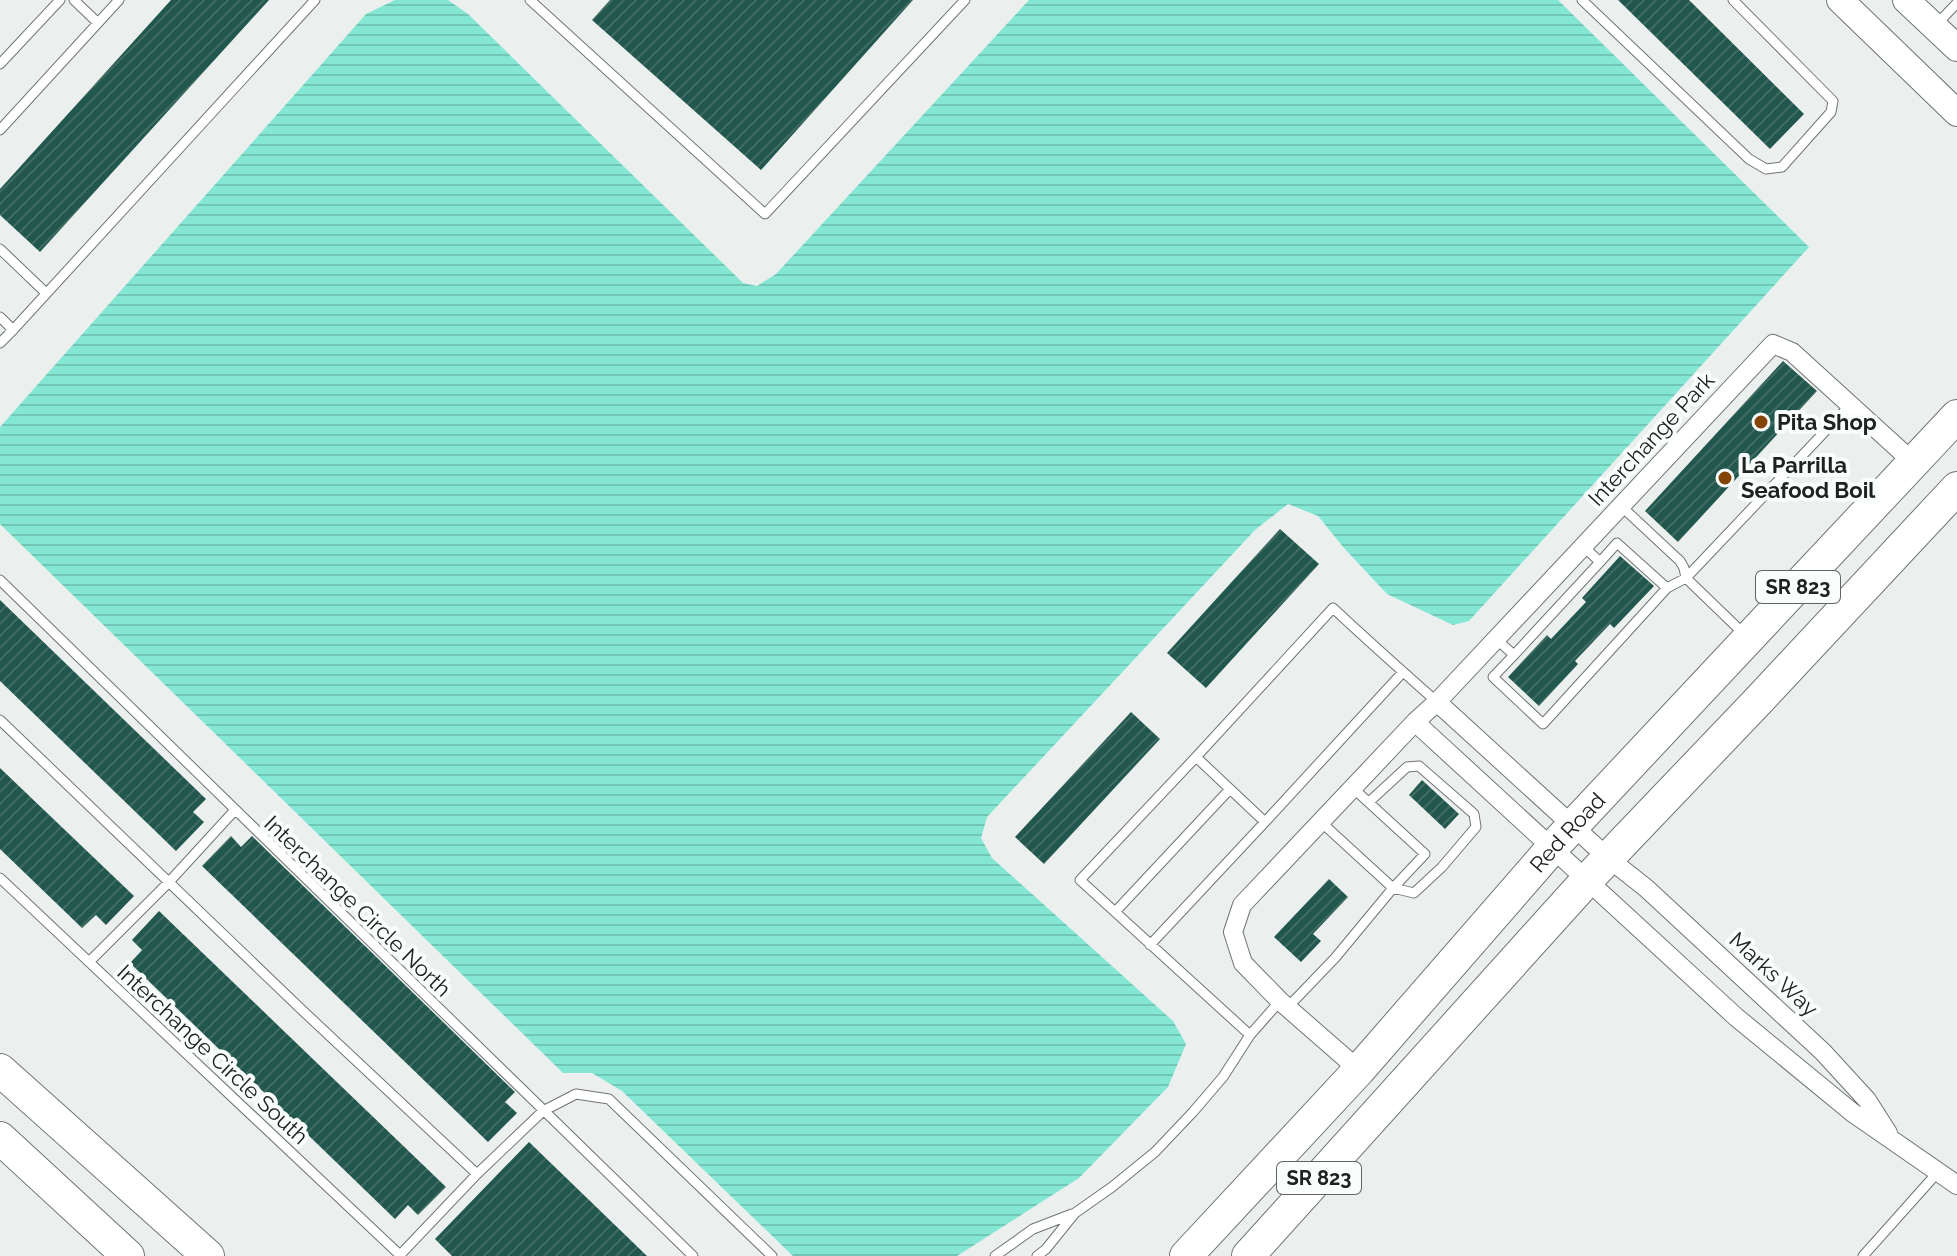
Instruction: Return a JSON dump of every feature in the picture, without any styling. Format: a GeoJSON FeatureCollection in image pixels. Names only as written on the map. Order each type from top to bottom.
{"type":"FeatureCollection","features":[{"type":"Feature","properties":{"kind":"highway","name":"Red Road"},"geometry":{"type":"LineString","coordinates":[[1186,1256],[1359,1070],[1563,837],[1957,416]]}},
{"type":"Feature","properties":{"kind":"highway","name":"Red Road"},"geometry":{"type":"LineString","coordinates":[[1248,1256],[1598,869],[1957,488]]}},
{"type":"Feature","properties":{"kind":"highway"},"geometry":{"type":"LineString","coordinates":[[0,1070],[208,1256]]}},
{"type":"Feature","properties":{"kind":"highway"},"geometry":{"type":"LineString","coordinates":[[0,1138],[128,1256]]}},
{"type":"Feature","properties":{"kind":"main road"},"geometry":{"type":"LineString","coordinates":[[1840,0],[1957,113]]}},
{"type":"Feature","properties":{"kind":"main road"},"geometry":{"type":"LineString","coordinates":[[1906,0],[1957,48]]}},
{"type":"Feature","properties":{"kind":"street","name":"Interchange Park"},"geometry":{"type":"LineString","coordinates":[[1359,1070],[1243,963],[1233,932],[1242,905],[1773,344],[1792,352],[1914,463]]}},
{"type":"Feature","properties":{"kind":"street"},"geometry":{"type":"LineString","coordinates":[[1437,702],[1563,837],[1598,869]]}},
{"type":"Feature","properties":{"kind":"street"},"geometry":{"type":"LineString","coordinates":[[1415,722],[1563,837],[1598,869]]}},
{"type":"Feature","properties":{"kind":"street","name":"Marks Way"},"geometry":{"type":"LineString","coordinates":[[1598,869],[1623,914],[1736,1017],[1853,1113],[1957,1185]]}},
{"type":"Feature","properties":{"kind":"street","name":"Marks Way"},"geometry":{"type":"LineString","coordinates":[[1598,869],[1646,888],[1823,1052],[1867,1100],[1892,1139]]}},
{"type":"Feature","properties":{"kind":"lane"},"geometry":{"type":"LineString","coordinates":[[0,64],[60,0]]}},
{"type":"Feature","properties":{"kind":"lane"},"geometry":{"type":"LineString","coordinates":[[74,0],[98,23]]}},
{"type":"Feature","properties":{"kind":"lane"},"geometry":{"type":"LineString","coordinates":[[0,130],[119,0]]}},
{"type":"Feature","properties":{"kind":"lane"},"geometry":{"type":"LineString","coordinates":[[0,343],[315,0]]}},
{"type":"Feature","properties":{"kind":"lane"},"geometry":{"type":"LineString","coordinates":[[530,0],[765,214],[965,0]]}},
{"type":"Feature","properties":{"kind":"lane"},"geometry":{"type":"LineString","coordinates":[[1582,0],[1749,159],[1766,169],[1782,167],[1831,112],[1833,101],[1733,0]]}},
{"type":"Feature","properties":{"kind":"lane"},"geometry":{"type":"LineString","coordinates":[[1934,27],[1957,3]]}},
{"type":"Feature","properties":{"kind":"lane"},"geometry":{"type":"LineString","coordinates":[[0,249],[46,293]]}},
{"type":"Feature","properties":{"kind":"lane"},"geometry":{"type":"LineString","coordinates":[[0,317],[13,330]]}},
{"type":"Feature","properties":{"kind":"lane"},"geometry":{"type":"LineString","coordinates":[[1667,588],[1617,543],[1493,677],[1543,724],[1667,588],[1686,578],[1850,405]]}},
{"type":"Feature","properties":{"kind":"lane"},"geometry":{"type":"LineString","coordinates":[[1621,506],[1680,561],[1686,578],[1749,639]]}},
{"type":"Feature","properties":{"kind":"lane"},"geometry":{"type":"LineString","coordinates":[[1583,546],[1600,562]]}},
{"type":"Feature","properties":{"kind":"lane","name":"Interchange Circle North"},"geometry":{"type":"LineString","coordinates":[[0,580],[693,1256]]}},
{"type":"Feature","properties":{"kind":"lane"},"geometry":{"type":"LineString","coordinates":[[1250,1035],[1080,880],[1333,608],[1437,702]]}},
{"type":"Feature","properties":{"kind":"lane"},"geometry":{"type":"LineString","coordinates":[[1496,639],[1514,655]]}},
{"type":"Feature","properties":{"kind":"lane"},"geometry":{"type":"LineString","coordinates":[[1150,945],[1403,672]]}},
{"type":"Feature","properties":{"kind":"lane"},"geometry":{"type":"LineString","coordinates":[[0,720],[477,1174]]}},
{"type":"Feature","properties":{"kind":"lane"},"geometry":{"type":"LineString","coordinates":[[1196,757],[1265,822]]}},
{"type":"Feature","properties":{"kind":"lane"},"geometry":{"type":"LineString","coordinates":[[1321,822],[1393,888],[1414,893],[1442,867],[1476,827],[1474,814],[1419,766],[1407,767],[1369,802]]}},
{"type":"Feature","properties":{"kind":"lane"},"geometry":{"type":"LineString","coordinates":[[1115,912],[1230,789]]}},
{"type":"Feature","properties":{"kind":"lane"},"geometry":{"type":"LineString","coordinates":[[995,1256],[1033,1229],[1075,1213],[1155,1152],[1223,1077],[1250,1035],[1335,958],[1425,854],[1354,789]]}},
{"type":"Feature","properties":{"kind":"lane"},"geometry":{"type":"LineString","coordinates":[[89,962],[235,810]]}},
{"type":"Feature","properties":{"kind":"lane","name":"Interchange Circle South"},"geometry":{"type":"LineString","coordinates":[[0,878],[400,1255]]}},
{"type":"Feature","properties":{"kind":"lane"},"geometry":{"type":"LineString","coordinates":[[400,1255],[477,1174],[543,1111],[576,1094],[609,1099],[772,1256]]}},
{"type":"Feature","properties":{"kind":"lane"},"geometry":{"type":"LineString","coordinates":[[1863,1256],[1938,1172]]}},
{"type":"Feature","properties":{"kind":"lane"},"geometry":{"type":"LineString","coordinates":[[1037,1256],[1075,1213]]}},
{"type":"Feature","properties":{"kind":"shaded area"},"geometry":{"type":"Polygon","coordinates":[[[395,0],[448,0],[468,14],[743,283],[757,286],[776,274],[1029,0],[1558,0],[1809,247],[1469,621],[1453,625],[1387,594],[1318,516],[1288,504],[1255,530],[987,817],[981,838],[992,858],[1173,1021],[1186,1044],[1168,1087],[1079,1178],[957,1256],[793,1256],[622,1091],[592,1073],[563,1073],[0,524],[0,427],[366,14],[395,0]]]}},
{"type":"Feature","properties":{"kind":"building"},"geometry":{"type":"Polygon","coordinates":[[[171,0],[269,0],[40,252],[0,215],[0,189],[171,0]]]}},
{"type":"Feature","properties":{"kind":"building"},"geometry":{"type":"Polygon","coordinates":[[[610,0],[913,0],[761,170],[592,20],[610,0]]]}},
{"type":"Feature","properties":{"kind":"building"},"geometry":{"type":"Polygon","coordinates":[[[1618,0],[1689,0],[1804,114],[1770,149],[1618,0]]]}},
{"type":"Feature","properties":{"kind":"building"},"geometry":{"type":"Polygon","coordinates":[[[1783,361],[1817,391],[1678,542],[1645,511],[1783,361]]]}},
{"type":"Feature","properties":{"kind":"building"},"geometry":{"type":"Polygon","coordinates":[[[1280,529],[1319,564],[1206,688],[1167,653],[1280,529]]]}},
{"type":"Feature","properties":{"kind":"building"},"geometry":{"type":"Polygon","coordinates":[[[1620,556],[1654,586],[1614,628],[1610,624],[1539,706],[1508,677],[1547,635],[1551,639],[1586,602],[1582,598],[1620,556]]]}},
{"type":"Feature","properties":{"kind":"building"},"geometry":{"type":"Polygon","coordinates":[[[0,600],[206,799],[193,812],[204,822],[176,851],[0,681],[0,600]]]}},
{"type":"Feature","properties":{"kind":"building"},"geometry":{"type":"Polygon","coordinates":[[[1131,712],[1160,739],[1044,864],[1015,837],[1131,712]]]}},
{"type":"Feature","properties":{"kind":"building"},"geometry":{"type":"Polygon","coordinates":[[[0,768],[134,896],[106,925],[96,915],[82,928],[0,849],[0,768]]]}},
{"type":"Feature","properties":{"kind":"building"},"geometry":{"type":"Polygon","coordinates":[[[1422,780],[1459,814],[1445,829],[1409,795],[1422,780]]]}},
{"type":"Feature","properties":{"kind":"building"},"geometry":{"type":"Polygon","coordinates":[[[231,836],[241,847],[252,836],[515,1092],[505,1102],[517,1113],[488,1142],[202,866],[231,836]]]}},
{"type":"Feature","properties":{"kind":"building"},"geometry":{"type":"Polygon","coordinates":[[[1329,879],[1348,897],[1313,934],[1321,941],[1301,962],[1274,937],[1329,879]]]}},
{"type":"Feature","properties":{"kind":"building"},"geometry":{"type":"Polygon","coordinates":[[[159,911],[446,1187],[418,1215],[408,1205],[395,1219],[130,963],[142,950],[132,940],[159,911]]]}},
{"type":"Feature","properties":{"kind":"building"},"geometry":{"type":"Polygon","coordinates":[[[529,1142],[647,1256],[452,1256],[435,1239],[529,1142]]]}},
{"type":"Feature","properties":{"kind":"place","name":"Pita Shop"},"geometry":{"type":"Point","coordinates":[1761,422]}},
{"type":"Feature","properties":{"kind":"place","name":"La Parrilla Seafood Boil"},"geometry":{"type":"Point","coordinates":[1725,478]}}]}
